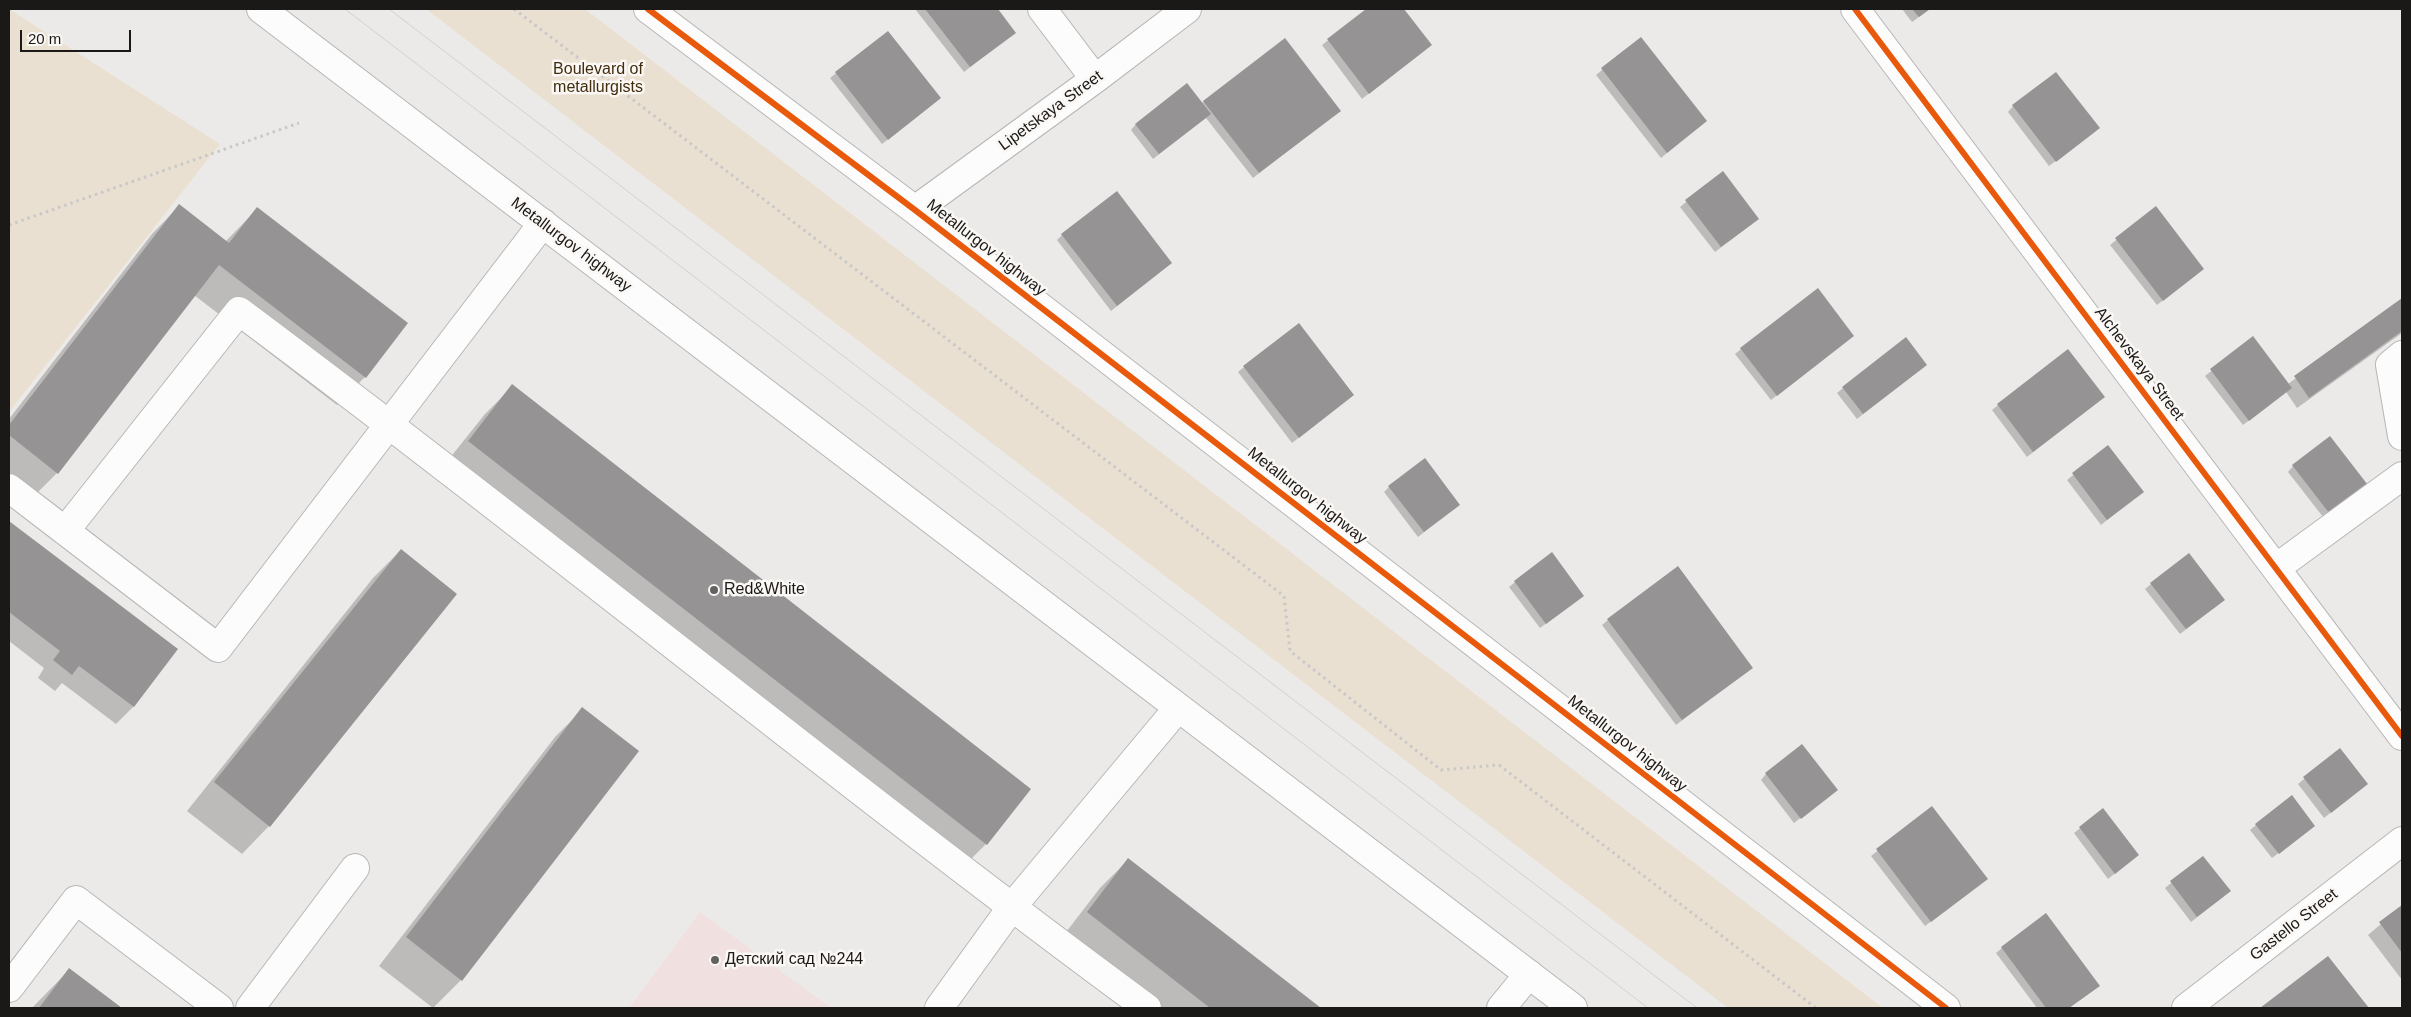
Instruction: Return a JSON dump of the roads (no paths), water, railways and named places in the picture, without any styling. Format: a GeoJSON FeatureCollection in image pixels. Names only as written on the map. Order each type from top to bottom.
{"type":"FeatureCollection","features":[{"type":"Feature","properties":{"kind":"street","name":"Metallurgov highway"},"geometry":{"type":"LineString","coordinates":[[261,9],[1573,1008]]}},
{"type":"Feature","properties":{"kind":"street","name":"Metallurgov highway"},"geometry":{"type":"LineString","coordinates":[[648,9],[914,210],[1946,1008]]}},
{"type":"Feature","properties":{"kind":"street"},"geometry":{"type":"LineString","coordinates":[[1042,9],[1095,79]]}},
{"type":"Feature","properties":{"kind":"street","name":"Lipetskaya Street"},"geometry":{"type":"LineString","coordinates":[[914,210],[1095,79],[1187,9]]}},
{"type":"Feature","properties":{"kind":"street","name":"Alchevskaya Street"},"geometry":{"type":"LineString","coordinates":[[1855,9],[2402,736]]}},
{"type":"Feature","properties":{"kind":"street"},"geometry":{"type":"LineString","coordinates":[[9,488],[218,648],[543,223]]}},
{"type":"Feature","properties":{"kind":"street"},"geometry":{"type":"LineString","coordinates":[[65,531],[239,311],[390,423],[1011,908],[1147,1008]]}},
{"type":"Feature","properties":{"kind":"street"},"geometry":{"type":"LineString","coordinates":[[2402,355],[2390,365],[2402,436]]}},
{"type":"Feature","properties":{"kind":"street"},"geometry":{"type":"LineString","coordinates":[[2276,568],[2402,476]]}},
{"type":"Feature","properties":{"kind":"street"},"geometry":{"type":"LineString","coordinates":[[939,1008],[1011,908],[1178,708]]}},
{"type":"Feature","properties":{"kind":"street","name":"Gastello Street"},"geometry":{"type":"LineString","coordinates":[[2186,1008],[2402,841]]}},
{"type":"Feature","properties":{"kind":"street"},"geometry":{"type":"LineString","coordinates":[[250,1008],[355,868]]}},
{"type":"Feature","properties":{"kind":"street"},"geometry":{"type":"LineString","coordinates":[[9,988],[76,900],[219,1008]]}},
{"type":"Feature","properties":{"kind":"street"},"geometry":{"type":"LineString","coordinates":[[1501,1008],[1529,974]]}},
{"type":"Feature","properties":{"kind":"tram line"},"geometry":{"type":"LineString","coordinates":[[345,9],[1648,1008]]}},
{"type":"Feature","properties":{"kind":"tram line"},"geometry":{"type":"LineString","coordinates":[[389,9],[1697,1008]]}},
{"type":"Feature","properties":{"kind":"place","name":"Red&White"},"geometry":{"type":"Point","coordinates":[714,590]}},
{"type":"Feature","properties":{"kind":"place","name":"Детский сад №244"},"geometry":{"type":"Point","coordinates":[715,960]}},
{"type":"Feature","properties":{"kind":"park label","name":"Boulevard of metallurgists"},"geometry":{"type":"Point","coordinates":[598,79]}}]}
